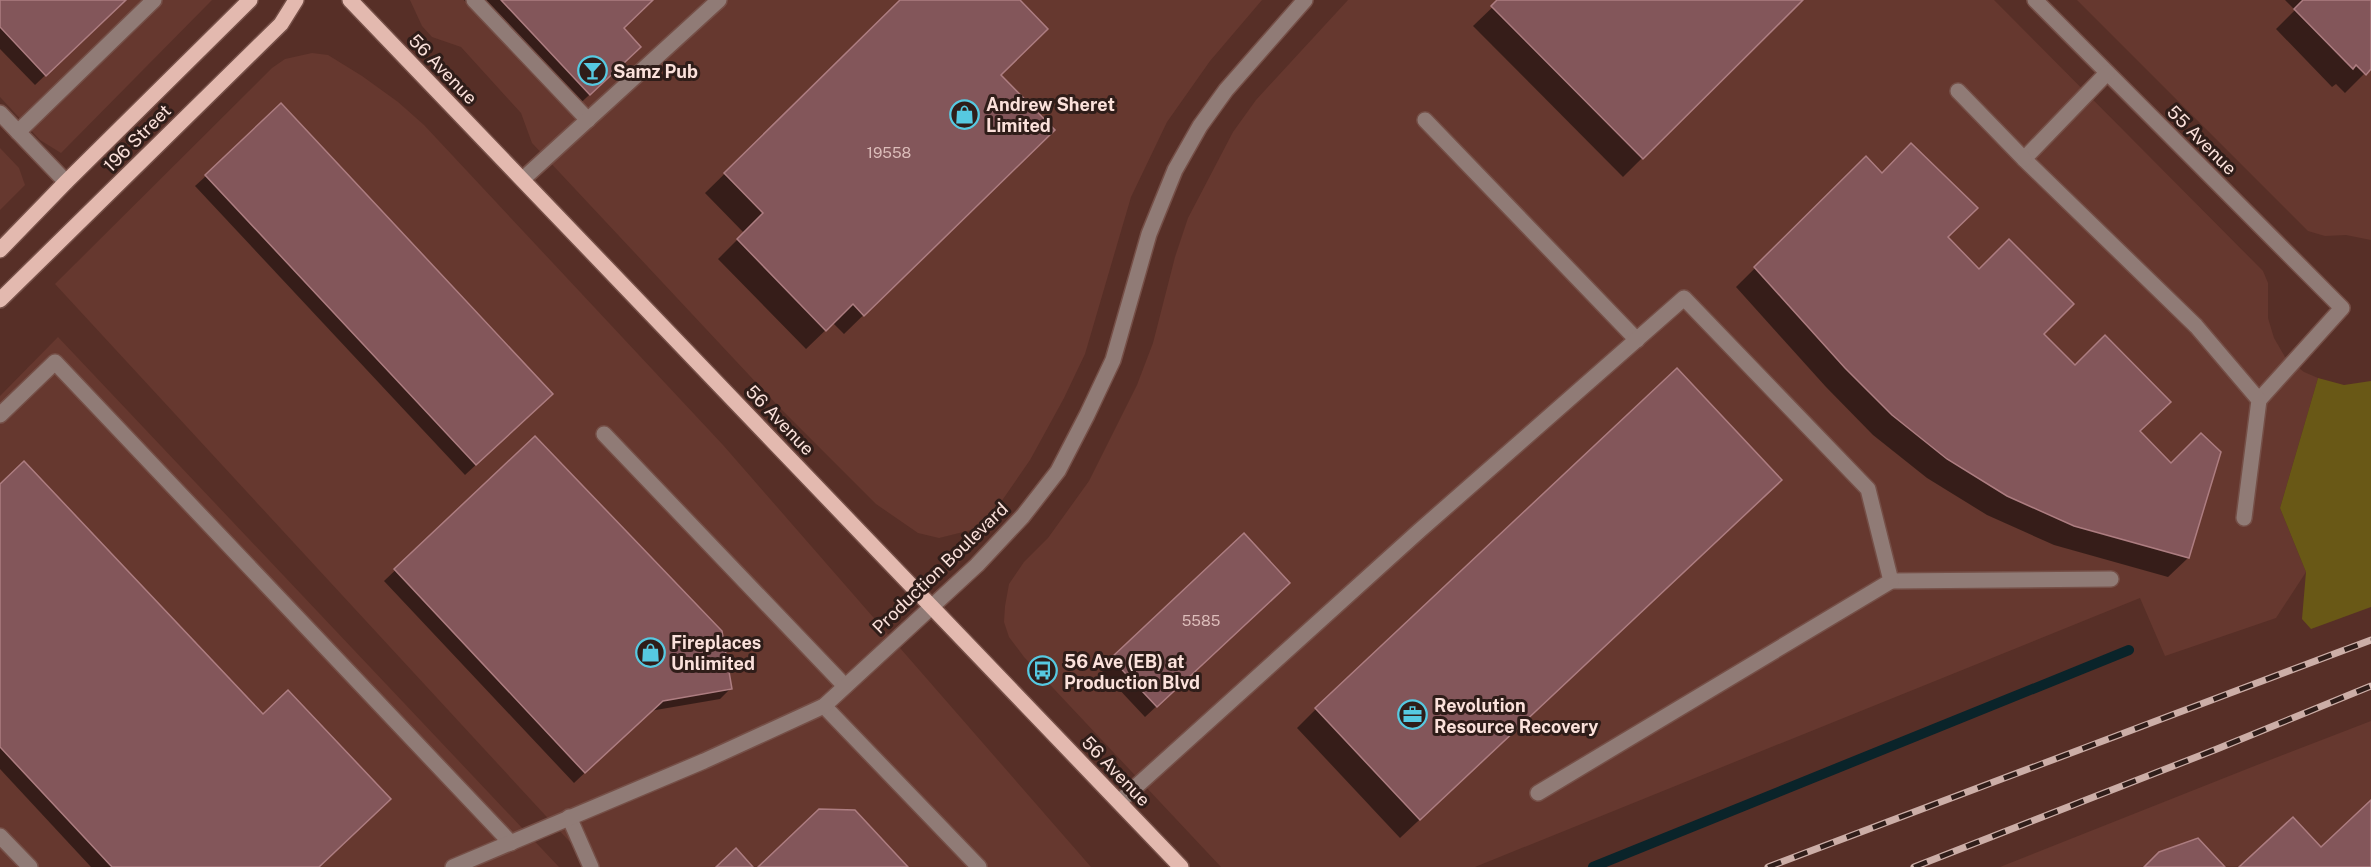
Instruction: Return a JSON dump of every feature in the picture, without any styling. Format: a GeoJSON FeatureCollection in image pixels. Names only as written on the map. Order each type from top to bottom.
{"type":"FeatureCollection","features":[{"type":"Feature","properties":{"kind":"main road","name":"196 Street"},"geometry":{"type":"LineString","coordinates":[[0,250],[250,0]]}},
{"type":"Feature","properties":{"kind":"main road","name":"196 Street"},"geometry":{"type":"LineString","coordinates":[[0,300],[281,24],[296,0]]}},
{"type":"Feature","properties":{"kind":"main road","name":"56 Avenue"},"geometry":{"type":"LineString","coordinates":[[350,0],[1181,867]]}},
{"type":"Feature","properties":{"kind":"street"},"geometry":{"type":"LineString","coordinates":[[18,132],[154,0]]}},
{"type":"Feature","properties":{"kind":"street"},"geometry":{"type":"LineString","coordinates":[[474,0],[588,120]]}},
{"type":"Feature","properties":{"kind":"street"},"geometry":{"type":"LineString","coordinates":[[523,179],[719,0]]}},
{"type":"Feature","properties":{"kind":"street","name":"Production Boulevard"},"geometry":{"type":"LineString","coordinates":[[453,867],[704,761],[824,706],[976,565],[1023,516],[1058,471],[1113,360],[1149,234],[1174,170],[1200,126],[1226,90],[1305,0]]}},
{"type":"Feature","properties":{"kind":"street","name":"55 Avenue"},"geometry":{"type":"LineString","coordinates":[[2034,0],[2342,308],[2259,400]]}},
{"type":"Feature","properties":{"kind":"street"},"geometry":{"type":"LineString","coordinates":[[2024,159],[2108,73]]}},
{"type":"Feature","properties":{"kind":"street"},"geometry":{"type":"LineString","coordinates":[[1958,91],[2024,159],[2196,326],[2259,400],[2244,518]]}},
{"type":"Feature","properties":{"kind":"street"},"geometry":{"type":"LineString","coordinates":[[0,113],[66,182]]}},
{"type":"Feature","properties":{"kind":"street"},"geometry":{"type":"LineString","coordinates":[[1425,120],[1637,340]]}},
{"type":"Feature","properties":{"kind":"street"},"geometry":{"type":"LineString","coordinates":[[1119,802],[1411,538],[1684,298],[1868,489],[1891,581]]}},
{"type":"Feature","properties":{"kind":"street"},"geometry":{"type":"LineString","coordinates":[[0,415],[55,362],[511,843]]}},
{"type":"Feature","properties":{"kind":"street"},"geometry":{"type":"LineString","coordinates":[[604,434],[845,686]]}},
{"type":"Feature","properties":{"kind":"street"},"geometry":{"type":"LineString","coordinates":[[1538,793],[1891,581],[2111,579]]}},
{"type":"Feature","properties":{"kind":"street"},"geometry":{"type":"LineString","coordinates":[[824,706],[979,867]]}},
{"type":"Feature","properties":{"kind":"street"},"geometry":{"type":"LineString","coordinates":[[569,817],[591,867]]}},
{"type":"Feature","properties":{"kind":"street"},"geometry":{"type":"LineString","coordinates":[[0,836],[30,867]]}},
{"type":"Feature","properties":{"kind":"shaded area"},"geometry":{"type":"Polygon","coordinates":[[[0,0],[212,0],[61,153],[40,140],[0,97],[0,0]]]}},
{"type":"Feature","properties":{"kind":"shaded area"},"geometry":{"type":"Polygon","coordinates":[[[410,0],[1262,0],[1210,61],[1167,122],[1131,197],[1085,354],[1030,460],[1001,502],[986,519],[971,530],[939,538],[918,533],[876,504],[780,408],[532,143],[521,113],[461,47],[432,37],[422,26],[410,0]]]}},
{"type":"Feature","properties":{"kind":"shaded area"},"geometry":{"type":"Polygon","coordinates":[[[1348,0],[1994,0],[2263,271],[2268,283],[2268,318],[2274,338],[2285,357],[2304,372],[2318,378],[2280,508],[2306,572],[2276,618],[2165,656],[2140,598],[1475,867],[1221,867],[1024,657],[1009,637],[1004,622],[1005,606],[1009,584],[1024,562],[1048,538],[1089,481],[1137,385],[1153,343],[1175,257],[1188,218],[1233,132],[1256,100],[1348,0]]]}},
{"type":"Feature","properties":{"kind":"shaded area"},"geometry":{"type":"Polygon","coordinates":[[[2077,0],[2371,0],[2371,240],[2346,235],[2325,236],[2308,231],[2077,0]]]}},
{"type":"Feature","properties":{"kind":"shaded area"},"geometry":{"type":"Polygon","coordinates":[[[312,53],[328,55],[362,76],[398,102],[424,125],[723,445],[1091,867],[593,867],[55,284],[272,68],[285,59],[312,53]]]}},
{"type":"Feature","properties":{"kind":"shaded area"},"geometry":{"type":"Polygon","coordinates":[[[0,148],[19,168],[25,185],[0,210],[0,148]]]}},
{"type":"Feature","properties":{"kind":"shaded area"},"geometry":{"type":"Polygon","coordinates":[[[58,337],[559,867],[0,867],[0,396],[58,337]]]}},
{"type":"Feature","properties":{"kind":"shaded area"},"geometry":{"type":"Polygon","coordinates":[[[2318,378],[2344,385],[2371,381],[2371,607],[2311,629],[2302,619],[2306,572],[2280,508],[2318,378]]]}},
{"type":"Feature","properties":{"kind":"shaded area"},"geometry":{"type":"Polygon","coordinates":[[[2371,721],[2371,867],[2000,867],[2257,765],[2371,721]]]}},
{"type":"Feature","properties":{"kind":"building"},"geometry":{"type":"Polygon","coordinates":[[[0,0],[126,0],[46,76],[0,27],[0,0]]]}},
{"type":"Feature","properties":{"kind":"building","name":"Samz Pub"},"geometry":{"type":"Polygon","coordinates":[[[501,0],[653,0],[624,28],[641,47],[590,95],[501,0]]]}},
{"type":"Feature","properties":{"kind":"building"},"geometry":{"type":"Polygon","coordinates":[[[900,0],[1020,0],[1048,29],[1001,75],[1055,130],[864,316],[853,304],[826,331],[737,239],[763,213],[724,173],[900,0]]]}},
{"type":"Feature","properties":{"kind":"building"},"geometry":{"type":"Polygon","coordinates":[[[1497,0],[1803,0],[1643,159],[1491,6],[1497,0]]]}},
{"type":"Feature","properties":{"kind":"building"},"geometry":{"type":"Polygon","coordinates":[[[2303,0],[2371,0],[2371,69],[2366,75],[2356,65],[2353,69],[2294,9],[2303,0]]]}},
{"type":"Feature","properties":{"kind":"building"},"geometry":{"type":"Polygon","coordinates":[[[281,103],[553,394],[476,465],[205,175],[281,103]]]}},
{"type":"Feature","properties":{"kind":"building"},"geometry":{"type":"Polygon","coordinates":[[[1911,143],[1978,208],[1948,237],[1979,269],[2009,239],[2074,304],[2044,334],[2075,365],[2105,335],[2171,402],[2140,431],[2171,463],[2201,433],[2221,452],[2189,558],[2074,526],[2007,496],[1947,459],[1892,415],[1845,368],[1754,267],[1866,156],[1882,173],[1911,143]]]}},
{"type":"Feature","properties":{"kind":"building"},"geometry":{"type":"Polygon","coordinates":[[[1677,368],[1782,480],[1420,820],[1315,708],[1677,368]]]}},
{"type":"Feature","properties":{"kind":"building"},"geometry":{"type":"Polygon","coordinates":[[[535,436],[722,631],[732,689],[663,701],[585,773],[394,569],[535,436]]]}},
{"type":"Feature","properties":{"kind":"building"},"geometry":{"type":"Polygon","coordinates":[[[24,461],[263,714],[288,690],[391,799],[319,867],[112,867],[0,747],[0,484],[24,461]]]}},
{"type":"Feature","properties":{"kind":"building"},"geometry":{"type":"Polygon","coordinates":[[[1244,533],[1290,583],[1157,707],[1111,658],[1244,533]]]}},
{"type":"Feature","properties":{"kind":"building"},"geometry":{"type":"Polygon","coordinates":[[[2371,800],[2371,867],[2239,867],[2293,817],[2321,847],[2371,800]]]}},
{"type":"Feature","properties":{"kind":"building"},"geometry":{"type":"Polygon","coordinates":[[[819,809],[855,810],[908,867],[758,867],[819,809]]]}},
{"type":"Feature","properties":{"kind":"building"},"geometry":{"type":"Polygon","coordinates":[[[2198,838],[2225,867],[2144,867],[2159,852],[2198,838]]]}},
{"type":"Feature","properties":{"kind":"building"},"geometry":{"type":"Polygon","coordinates":[[[736,848],[753,867],[716,867],[736,848]]]}},
{"type":"Feature","properties":{"kind":"waterway"},"geometry":{"type":"LineString","coordinates":[[1593,867],[2129,650]]}},
{"type":"Feature","properties":{"kind":"railway"},"geometry":{"type":"LineString","coordinates":[[1768,867],[2371,640]]}},
{"type":"Feature","properties":{"kind":"railway"},"geometry":{"type":"LineString","coordinates":[[1914,867],[2217,749],[2371,686]]}},
{"type":"Feature","properties":{"kind":"place","name":"Samz Pub"},"geometry":{"type":"Point","coordinates":[592,71]}},
{"type":"Feature","properties":{"kind":"place","name":"Andrew Sheret Limited"},"geometry":{"type":"Point","coordinates":[965,114]}},
{"type":"Feature","properties":{"kind":"place","name":"Fireplaces Unlimited"},"geometry":{"type":"Point","coordinates":[650,652]}},
{"type":"Feature","properties":{"kind":"place","name":"56 Ave (EB) at Production Blvd"},"geometry":{"type":"Point","coordinates":[1043,671]}},
{"type":"Feature","properties":{"kind":"place","name":"Revolution Resource Recovery"},"geometry":{"type":"Point","coordinates":[1413,715]}}]}
